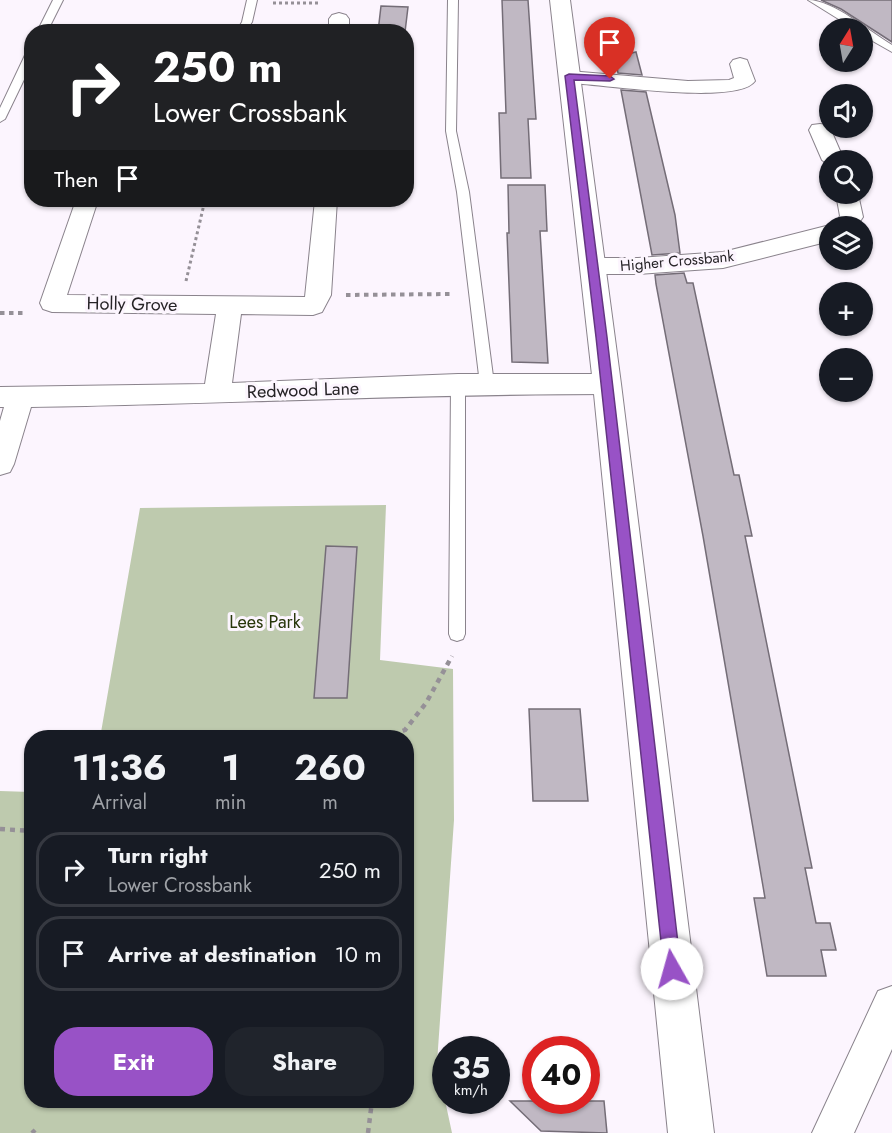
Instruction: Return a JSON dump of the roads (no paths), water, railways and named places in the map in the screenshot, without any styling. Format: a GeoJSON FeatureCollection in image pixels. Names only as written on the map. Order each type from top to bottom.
{"type":"FeatureCollection","features":[{"type":"Feature","properties":{"kind":"street"},"geometry":{"type":"LineString","coordinates":[[560,0],[607,384],[691,1133]]}},
{"type":"Feature","properties":{"kind":"street"},"geometry":{"type":"LineString","coordinates":[[569,76],[590,76],[670,86],[735,87],[745,81],[740,64]]}},
{"type":"Feature","properties":{"kind":"street","name":"Holly Grove"},"geometry":{"type":"LineString","coordinates":[[85,207],[52,303],[313,306],[319,295],[325,207]]}},
{"type":"Feature","properties":{"kind":"street","name":"Higher Crossbank"},"geometry":{"type":"LineString","coordinates":[[593,266],[638,266],[723,260],[819,236]]}},
{"type":"Feature","properties":{"kind":"street"},"geometry":{"type":"LineString","coordinates":[[217,394],[230,305]]}},
{"type":"Feature","properties":{"kind":"street","name":"Redwood Lane"},"geometry":{"type":"LineString","coordinates":[[11,397],[217,394],[458,384],[607,384]]}},
{"type":"Feature","properties":{"kind":"street"},"geometry":{"type":"LineString","coordinates":[[0,464],[11,397]]}},
{"type":"Feature","properties":{"kind":"street"},"geometry":{"type":"LineString","coordinates":[[833,1133],[892,1005]]}},
{"type":"Feature","properties":{"kind":"lane"},"geometry":{"type":"LineString","coordinates":[[46,24],[58,0]]}},
{"type":"Feature","properties":{"kind":"lane"},"geometry":{"type":"LineString","coordinates":[[453,0],[451,131],[463,192],[487,384]]}},
{"type":"Feature","properties":{"kind":"lane"},"geometry":{"type":"LineString","coordinates":[[813,0],[842,18]]}},
{"type":"Feature","properties":{"kind":"lane"},"geometry":{"type":"LineString","coordinates":[[246,24],[251,2]]}},
{"type":"Feature","properties":{"kind":"lane"},"geometry":{"type":"LineString","coordinates":[[873,37],[892,49]]}},
{"type":"Feature","properties":{"kind":"lane"},"geometry":{"type":"LineString","coordinates":[[0,119],[24,68]]}},
{"type":"Feature","properties":{"kind":"lane"},"geometry":{"type":"LineString","coordinates":[[457,634],[458,384]]}},
{"type":"Feature","properties":{"kind":"park label","name":"Lees Park"},"geometry":{"type":"Point","coordinates":[265,622]}}]}
